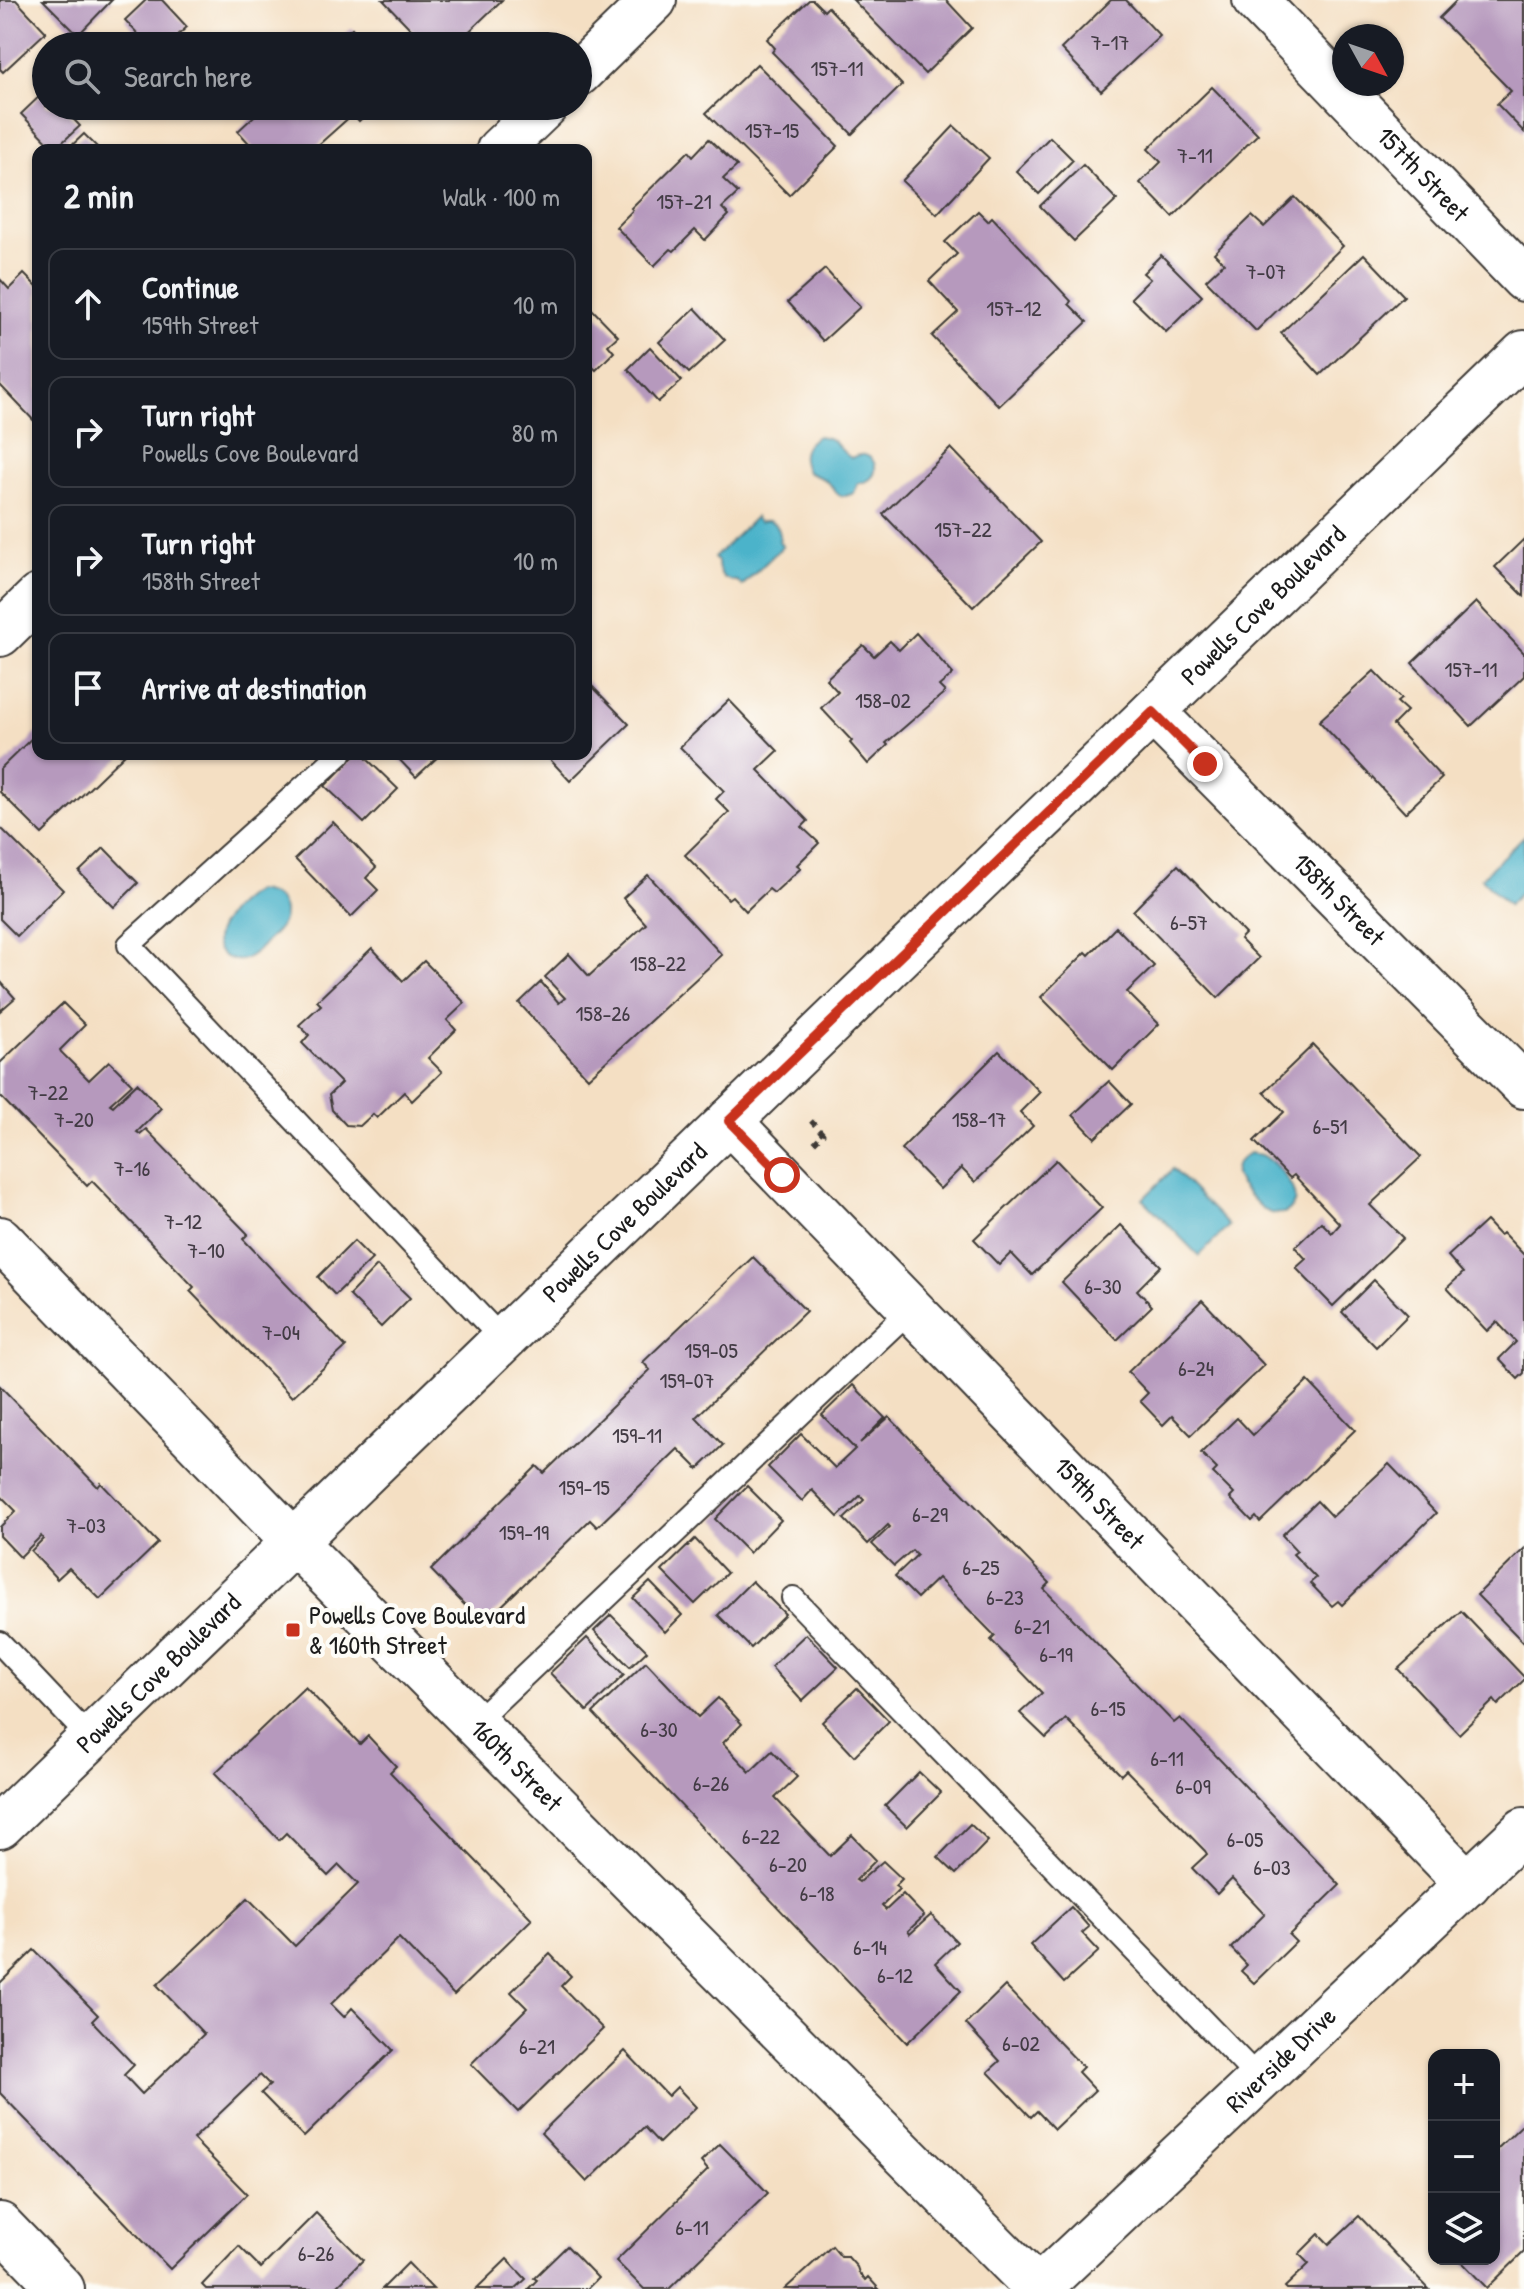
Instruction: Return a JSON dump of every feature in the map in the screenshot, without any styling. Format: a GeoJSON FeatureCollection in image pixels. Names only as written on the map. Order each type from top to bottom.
{"type":"FeatureCollection","features":[{"type":"Feature","properties":{"kind":"street"},"geometry":{"type":"LineString","coordinates":[[592,60],[654,0]]}},
{"type":"Feature","properties":{"kind":"street","name":"157th Street"},"geometry":{"type":"LineString","coordinates":[[1255,0],[1524,279]]}},
{"type":"Feature","properties":{"kind":"street"},"geometry":{"type":"LineString","coordinates":[[505,144],[530,120]]}},
{"type":"Feature","properties":{"kind":"street","name":"Powells Cove Boulevard"},"geometry":{"type":"LineString","coordinates":[[0,1826],[1524,353]]}},
{"type":"Feature","properties":{"kind":"street"},"geometry":{"type":"LineString","coordinates":[[0,634],[32,603]]}},
{"type":"Feature","properties":{"kind":"street","name":"158th Street"},"geometry":{"type":"LineString","coordinates":[[1153,712],[1524,1086]]}},
{"type":"Feature","properties":{"kind":"street","name":"159th Street"},"geometry":{"type":"LineString","coordinates":[[729,1121],[1468,1884]]}},
{"type":"Feature","properties":{"kind":"street","name":"160th Street"},"geometry":{"type":"LineString","coordinates":[[0,1239],[294,1542],[1038,2289]]}},
{"type":"Feature","properties":{"kind":"street","name":"Riverside Drive"},"geometry":{"type":"LineString","coordinates":[[1038,2289],[1524,1830]]}},
{"type":"Feature","properties":{"kind":"street"},"geometry":{"type":"LineString","coordinates":[[0,2225],[62,2289]]}},
{"type":"Feature","properties":{"kind":"lane"},"geometry":{"type":"LineString","coordinates":[[333,760],[129,945],[503,1340]]}},
{"type":"Feature","properties":{"kind":"lane"},"geometry":{"type":"LineString","coordinates":[[474,1723],[911,1309]]}},
{"type":"Feature","properties":{"kind":"lane"},"geometry":{"type":"LineString","coordinates":[[793,1598],[1260,2080]]}},
{"type":"Feature","properties":{"kind":"lane"},"geometry":{"type":"LineString","coordinates":[[0,1643],[90,1738]]}},
{"type":"Feature","properties":{"kind":"path"},"geometry":{"type":"LineString","coordinates":[[811,1121],[823,1134]]}},
{"type":"Feature","properties":{"kind":"water"},"geometry":{"type":"Polygon","coordinates":[[[817,436],[833,441],[851,458],[860,455],[872,459],[875,471],[872,477],[858,483],[854,493],[843,496],[824,480],[807,472],[803,452],[817,436]]]}},
{"type":"Feature","properties":{"kind":"water"},"geometry":{"type":"Polygon","coordinates":[[[755,517],[759,522],[769,521],[776,525],[779,542],[783,546],[742,586],[723,576],[714,558],[755,517]]]}},
{"type":"Feature","properties":{"kind":"water"},"geometry":{"type":"Polygon","coordinates":[[[1524,836],[1524,890],[1508,905],[1481,878],[1524,836]]]}},
{"type":"Feature","properties":{"kind":"water"},"geometry":{"type":"Polygon","coordinates":[[[255,891],[268,893],[282,904],[282,923],[249,957],[229,959],[217,947],[219,929],[232,911],[255,891]]]}},
{"type":"Feature","properties":{"kind":"water"},"geometry":{"type":"Polygon","coordinates":[[[1249,1153],[1268,1159],[1288,1180],[1294,1204],[1287,1211],[1275,1214],[1265,1210],[1237,1180],[1237,1164],[1249,1153]]]}},
{"type":"Feature","properties":{"kind":"water"},"geometry":{"type":"Polygon","coordinates":[[[1173,1169],[1229,1226],[1199,1256],[1143,1199],[1173,1169]]]}},
{"type":"Feature","properties":{"kind":"building"},"geometry":{"type":"Polygon","coordinates":[[[0,0],[16,0],[46,32],[32,32],[32,45],[3,72],[0,69],[0,0]]]}},
{"type":"Feature","properties":{"kind":"building"},"geometry":{"type":"Polygon","coordinates":[[[43,0],[112,0],[81,32],[75,32],[43,0]]]}},
{"type":"Feature","properties":{"kind":"building"},"geometry":{"type":"Polygon","coordinates":[[[146,0],[162,0],[187,27],[181,32],[136,32],[125,20],[146,0]]]}},
{"type":"Feature","properties":{"kind":"building"},"geometry":{"type":"Polygon","coordinates":[[[383,0],[502,0],[469,32],[414,32],[383,0]]]}},
{"type":"Feature","properties":{"kind":"building"},"geometry":{"type":"Polygon","coordinates":[[[809,0],[824,11],[828,7],[902,85],[852,134],[772,52],[775,48],[767,39],[809,0]]]}},
{"type":"Feature","properties":{"kind":"building"},"geometry":{"type":"Polygon","coordinates":[[[853,0],[946,0],[972,28],[925,74],[853,0]]]}},
{"type":"Feature","properties":{"kind":"building"},"geometry":{"type":"Polygon","coordinates":[[[1111,0],[1126,0],[1160,36],[1101,91],[1061,49],[1111,0]]]}},
{"type":"Feature","properties":{"kind":"building"},"geometry":{"type":"Polygon","coordinates":[[[1457,0],[1524,0],[1524,132],[1497,104],[1511,91],[1439,18],[1457,0]]]}},
{"type":"Feature","properties":{"kind":"building"},"geometry":{"type":"Polygon","coordinates":[[[757,64],[838,146],[789,195],[706,113],[757,64]]]}},
{"type":"Feature","properties":{"kind":"building"},"geometry":{"type":"Polygon","coordinates":[[[1212,87],[1258,134],[1173,217],[1140,183],[1161,162],[1148,149],[1212,87]]]}},
{"type":"Feature","properties":{"kind":"building"},"geometry":{"type":"Polygon","coordinates":[[[32,103],[32,120],[74,120],[80,126],[60,144],[50,144],[21,114],[32,103]]]}},
{"type":"Feature","properties":{"kind":"building"},"geometry":{"type":"Polygon","coordinates":[[[250,120],[346,120],[319,144],[250,144],[238,131],[250,120]]]}},
{"type":"Feature","properties":{"kind":"building"},"geometry":{"type":"Polygon","coordinates":[[[954,126],[989,158],[937,214],[902,181],[954,126]]]}},
{"type":"Feature","properties":{"kind":"building"},"geometry":{"type":"Polygon","coordinates":[[[84,134],[94,144],[73,144],[84,134]]]}},
{"type":"Feature","properties":{"kind":"building"},"geometry":{"type":"Polygon","coordinates":[[[1050,137],[1073,160],[1039,194],[1016,171],[1050,137]]]}},
{"type":"Feature","properties":{"kind":"building"},"geometry":{"type":"Polygon","coordinates":[[[709,139],[737,166],[723,179],[738,193],[722,208],[729,215],[705,240],[695,230],[654,266],[616,227],[689,151],[693,156],[709,139]]]}},
{"type":"Feature","properties":{"kind":"building"},"geometry":{"type":"Polygon","coordinates":[[[1083,165],[1117,200],[1074,241],[1040,206],[1083,165]]]}},
{"type":"Feature","properties":{"kind":"building"},"geometry":{"type":"Polygon","coordinates":[[[1295,197],[1343,246],[1256,331],[1206,280],[1224,263],[1214,253],[1252,216],[1264,227],[1295,197]]]}},
{"type":"Feature","properties":{"kind":"building"},"geometry":{"type":"Polygon","coordinates":[[[978,211],[988,221],[992,217],[1087,322],[999,406],[932,336],[958,312],[929,281],[957,254],[945,242],[978,211]]]}},
{"type":"Feature","properties":{"kind":"building"},"geometry":{"type":"Polygon","coordinates":[[[1364,254],[1404,296],[1320,375],[1281,333],[1364,254]]]}},
{"type":"Feature","properties":{"kind":"building"},"geometry":{"type":"Polygon","coordinates":[[[1161,255],[1202,296],[1166,332],[1131,298],[1150,279],[1143,273],[1161,255]]]}},
{"type":"Feature","properties":{"kind":"building"},"geometry":{"type":"Polygon","coordinates":[[[825,269],[860,307],[823,341],[788,302],[825,269]]]}},
{"type":"Feature","properties":{"kind":"building"},"geometry":{"type":"Polygon","coordinates":[[[24,274],[32,282],[32,419],[0,385],[0,279],[9,289],[24,274]]]}},
{"type":"Feature","properties":{"kind":"building"},"geometry":{"type":"Polygon","coordinates":[[[695,308],[725,340],[689,373],[659,342],[695,308]]]}},
{"type":"Feature","properties":{"kind":"building"},"geometry":{"type":"Polygon","coordinates":[[[592,309],[618,336],[608,345],[614,352],[596,370],[592,366],[592,309]]]}},
{"type":"Feature","properties":{"kind":"building"},"geometry":{"type":"Polygon","coordinates":[[[650,347],[682,381],[658,402],[628,369],[650,347]]]}},
{"type":"Feature","properties":{"kind":"building"},"geometry":{"type":"Polygon","coordinates":[[[951,448],[1041,542],[973,607],[883,514],[951,448]]]}},
{"type":"Feature","properties":{"kind":"building"},"geometry":{"type":"Polygon","coordinates":[[[1524,539],[1524,596],[1495,567],[1524,539]]]}},
{"type":"Feature","properties":{"kind":"building"},"geometry":{"type":"Polygon","coordinates":[[[1476,602],[1524,653],[1524,676],[1471,726],[1412,663],[1476,602]]]}},
{"type":"Feature","properties":{"kind":"building"},"geometry":{"type":"Polygon","coordinates":[[[916,633],[953,674],[939,686],[945,692],[886,743],[888,745],[868,764],[850,743],[852,741],[821,708],[838,692],[826,679],[863,645],[874,656],[890,641],[899,650],[916,633]]]}},
{"type":"Feature","properties":{"kind":"building"},"geometry":{"type":"Polygon","coordinates":[[[1374,671],[1401,699],[1397,702],[1407,711],[1393,725],[1442,778],[1405,813],[1319,721],[1374,671]]]}},
{"type":"Feature","properties":{"kind":"building"},"geometry":{"type":"Polygon","coordinates":[[[592,686],[629,724],[592,760],[592,686]]]}},
{"type":"Feature","properties":{"kind":"building"},"geometry":{"type":"Polygon","coordinates":[[[729,700],[778,751],[758,770],[808,821],[802,827],[819,843],[797,865],[801,868],[774,893],[769,889],[746,911],[732,896],[728,899],[685,855],[729,812],[716,799],[724,791],[680,747],[729,700]]]}},
{"type":"Feature","properties":{"kind":"building"},"geometry":{"type":"Polygon","coordinates":[[[32,738],[32,760],[119,760],[42,834],[0,792],[0,769],[32,738]]]}},
{"type":"Feature","properties":{"kind":"building"},"geometry":{"type":"Polygon","coordinates":[[[350,760],[368,760],[398,789],[364,823],[325,786],[350,760]]]}},
{"type":"Feature","properties":{"kind":"building"},"geometry":{"type":"Polygon","coordinates":[[[400,760],[434,760],[416,777],[400,760]]]}},
{"type":"Feature","properties":{"kind":"building"},"geometry":{"type":"Polygon","coordinates":[[[551,760],[592,760],[570,781],[551,760]]]}},
{"type":"Feature","properties":{"kind":"building"},"geometry":{"type":"Polygon","coordinates":[[[333,822],[376,867],[366,878],[378,890],[351,917],[295,859],[333,822]]]}},
{"type":"Feature","properties":{"kind":"building"},"geometry":{"type":"Polygon","coordinates":[[[0,827],[63,890],[17,936],[0,919],[0,827]]]}},
{"type":"Feature","properties":{"kind":"building"},"geometry":{"type":"Polygon","coordinates":[[[104,848],[138,883],[114,907],[79,872],[104,848]]]}},
{"type":"Feature","properties":{"kind":"building"},"geometry":{"type":"Polygon","coordinates":[[[1178,865],[1245,934],[1240,939],[1259,958],[1218,998],[1133,911],[1178,865]]]}},
{"type":"Feature","properties":{"kind":"building"},"geometry":{"type":"Polygon","coordinates":[[[648,875],[722,955],[588,1078],[519,1003],[541,982],[559,1003],[565,998],[545,977],[569,954],[589,976],[646,924],[623,898],[648,875]]]}},
{"type":"Feature","properties":{"kind":"building"},"geometry":{"type":"Polygon","coordinates":[[[1116,927],[1154,966],[1127,992],[1159,1024],[1113,1070],[1041,997],[1116,927]]]}},
{"type":"Feature","properties":{"kind":"building"},"geometry":{"type":"Polygon","coordinates":[[[372,948],[403,981],[424,961],[465,1003],[447,1020],[456,1030],[428,1058],[442,1072],[412,1101],[404,1092],[377,1118],[373,1114],[360,1126],[346,1125],[332,1110],[329,1095],[341,1083],[302,1043],[309,1035],[299,1025],[321,1005],[317,1001],[372,948]]]}},
{"type":"Feature","properties":{"kind":"building"},"geometry":{"type":"Polygon","coordinates":[[[0,981],[15,998],[0,1011],[0,981]]]}},
{"type":"Feature","properties":{"kind":"building"},"geometry":{"type":"Polygon","coordinates":[[[63,1003],[85,1025],[61,1052],[89,1080],[109,1061],[132,1084],[110,1104],[113,1106],[137,1083],[161,1108],[137,1132],[140,1134],[146,1129],[248,1234],[243,1239],[346,1347],[292,1397],[190,1291],[194,1287],[92,1181],[87,1186],[0,1096],[0,1063],[63,1003]]]}},
{"type":"Feature","properties":{"kind":"building"},"geometry":{"type":"Polygon","coordinates":[[[1313,1045],[1421,1157],[1370,1205],[1403,1238],[1333,1306],[1296,1268],[1306,1259],[1295,1247],[1321,1222],[1332,1233],[1340,1224],[1294,1175],[1290,1178],[1254,1141],[1284,1112],[1264,1092],[1313,1045]]]}},
{"type":"Feature","properties":{"kind":"building"},"geometry":{"type":"Polygon","coordinates":[[[999,1051],[1040,1092],[1020,1112],[1033,1126],[975,1182],[961,1168],[940,1189],[901,1149],[999,1051]]]}},
{"type":"Feature","properties":{"kind":"building"},"geometry":{"type":"Polygon","coordinates":[[[1109,1081],[1131,1104],[1095,1138],[1073,1115],[1109,1081]]]}},
{"type":"Feature","properties":{"kind":"building"},"geometry":{"type":"Polygon","coordinates":[[[1056,1160],[1102,1208],[1032,1275],[1011,1253],[999,1265],[974,1239],[1056,1160]]]}},
{"type":"Feature","properties":{"kind":"building"},"geometry":{"type":"Polygon","coordinates":[[[1486,1221],[1524,1255],[1524,1373],[1518,1379],[1499,1359],[1516,1342],[1497,1322],[1487,1331],[1447,1288],[1463,1273],[1448,1256],[1486,1221]]]}},
{"type":"Feature","properties":{"kind":"building"},"geometry":{"type":"Polygon","coordinates":[[[1121,1225],[1161,1266],[1137,1290],[1152,1306],[1117,1340],[1062,1282],[1121,1225]]]}},
{"type":"Feature","properties":{"kind":"building"},"geometry":{"type":"Polygon","coordinates":[[[354,1241],[372,1259],[335,1295],[318,1277],[354,1241]]]}},
{"type":"Feature","properties":{"kind":"building"},"geometry":{"type":"Polygon","coordinates":[[[753,1257],[806,1311],[696,1417],[723,1445],[698,1469],[678,1449],[597,1527],[590,1520],[483,1624],[431,1570],[537,1466],[544,1473],[650,1370],[643,1362],[753,1257]]]}},
{"type":"Feature","properties":{"kind":"building"},"geometry":{"type":"Polygon","coordinates":[[[377,1266],[410,1298],[381,1327],[349,1295],[377,1266]]]}},
{"type":"Feature","properties":{"kind":"building"},"geometry":{"type":"Polygon","coordinates":[[[1374,1280],[1408,1315],[1376,1347],[1342,1312],[1374,1280]]]}},
{"type":"Feature","properties":{"kind":"building"},"geometry":{"type":"Polygon","coordinates":[[[1202,1300],[1264,1365],[1191,1435],[1172,1416],[1163,1425],[1140,1401],[1148,1393],[1128,1372],[1202,1300]]]}},
{"type":"Feature","properties":{"kind":"building"},"geometry":{"type":"Polygon","coordinates":[[[1308,1381],[1355,1430],[1260,1522],[1256,1517],[1252,1521],[1230,1498],[1234,1494],[1213,1473],[1217,1469],[1201,1453],[1237,1418],[1253,1435],[1308,1381]]]}},
{"type":"Feature","properties":{"kind":"building"},"geometry":{"type":"Polygon","coordinates":[[[853,1385],[885,1418],[860,1443],[889,1417],[1050,1583],[1044,1589],[1174,1723],[1180,1718],[1340,1885],[1289,1935],[1296,1942],[1254,1983],[1241,1971],[1247,1965],[1231,1948],[1265,1914],[1232,1879],[1217,1894],[1192,1868],[1207,1854],[1205,1851],[1126,1770],[1121,1775],[1066,1719],[1046,1738],[1020,1713],[1042,1693],[991,1640],[995,1636],[938,1578],[917,1598],[895,1576],[917,1555],[912,1550],[894,1566],[872,1544],[890,1527],[888,1525],[868,1544],[844,1519],[864,1500],[860,1496],[838,1517],[812,1490],[802,1501],[768,1467],[801,1434],[835,1468],[855,1449],[822,1415],[853,1385]]]}},
{"type":"Feature","properties":{"kind":"building"},"geometry":{"type":"Polygon","coordinates":[[[0,1386],[98,1487],[101,1483],[158,1543],[100,1599],[69,1568],[57,1579],[31,1551],[43,1539],[41,1536],[20,1557],[0,1536],[0,1527],[16,1511],[0,1495],[0,1386]]]}},
{"type":"Feature","properties":{"kind":"building"},"geometry":{"type":"Polygon","coordinates":[[[1389,1464],[1436,1513],[1342,1605],[1338,1601],[1332,1606],[1310,1583],[1316,1578],[1293,1554],[1297,1551],[1282,1535],[1317,1501],[1332,1517],[1389,1464]]]}},
{"type":"Feature","properties":{"kind":"building"},"geometry":{"type":"Polygon","coordinates":[[[747,1486],[781,1520],[749,1553],[715,1519],[747,1486]]]}},
{"type":"Feature","properties":{"kind":"building"},"geometry":{"type":"Polygon","coordinates":[[[695,1539],[727,1573],[695,1604],[662,1571],[695,1539]]]}},
{"type":"Feature","properties":{"kind":"building"},"geometry":{"type":"Polygon","coordinates":[[[1524,1549],[1524,1643],[1477,1595],[1524,1549]]]}},
{"type":"Feature","properties":{"kind":"building"},"geometry":{"type":"Polygon","coordinates":[[[752,1581],[785,1614],[751,1648],[718,1615],[752,1581]]]}},
{"type":"Feature","properties":{"kind":"building"},"geometry":{"type":"Polygon","coordinates":[[[650,1582],[682,1615],[665,1632],[633,1598],[650,1582]]]}},
{"type":"Feature","properties":{"kind":"building"},"geometry":{"type":"Polygon","coordinates":[[[1461,1611],[1524,1680],[1498,1705],[1494,1700],[1459,1734],[1398,1669],[1461,1611]]]}},
{"type":"Feature","properties":{"kind":"building"},"geometry":{"type":"Polygon","coordinates":[[[611,1615],[647,1651],[630,1667],[594,1631],[611,1615]]]}},
{"type":"Feature","properties":{"kind":"building"},"geometry":{"type":"Polygon","coordinates":[[[806,1634],[838,1667],[802,1701],[771,1667],[806,1634]]]}},
{"type":"Feature","properties":{"kind":"building"},"geometry":{"type":"Polygon","coordinates":[[[587,1638],[624,1675],[587,1711],[550,1673],[587,1638]]]}},
{"type":"Feature","properties":{"kind":"building"},"geometry":{"type":"Polygon","coordinates":[[[646,1662],[698,1717],[718,1698],[742,1724],[723,1743],[750,1772],[772,1751],[797,1777],[775,1798],[830,1856],[852,1835],[876,1860],[856,1880],[859,1882],[883,1861],[902,1879],[895,1886],[899,1889],[882,1906],[886,1910],[903,1894],[924,1916],[908,1931],[910,1934],[931,1915],[957,1942],[935,1963],[961,1991],[907,2043],[593,1713],[646,1662]]]}},
{"type":"Feature","properties":{"kind":"building"},"geometry":{"type":"Polygon","coordinates":[[[305,1687],[360,1744],[368,1736],[396,1766],[390,1772],[532,1919],[454,1995],[399,1938],[331,2004],[344,2017],[352,2008],[393,2050],[304,2137],[261,2093],[270,2085],[260,2075],[193,2139],[247,2194],[170,2269],[0,2093],[0,1983],[34,1950],[98,2015],[92,2021],[134,2065],[124,2075],[142,2094],[204,2034],[157,1985],[248,1898],[295,1946],[358,1884],[339,1865],[328,1876],[286,1833],[279,1840],[215,1773],[305,1687]]]}},
{"type":"Feature","properties":{"kind":"building"},"geometry":{"type":"Polygon","coordinates":[[[857,1688],[889,1721],[854,1756],[822,1722],[857,1688]]]}},
{"type":"Feature","properties":{"kind":"building"},"geometry":{"type":"Polygon","coordinates":[[[919,1772],[941,1793],[907,1827],[885,1806],[919,1772]]]}},
{"type":"Feature","properties":{"kind":"building"},"geometry":{"type":"Polygon","coordinates":[[[970,1824],[988,1841],[956,1874],[938,1857],[970,1824]]]}},
{"type":"Feature","properties":{"kind":"building"},"geometry":{"type":"Polygon","coordinates":[[[1071,1907],[1089,1927],[1082,1933],[1099,1951],[1064,1983],[1030,1945],[1071,1907]]]}},
{"type":"Feature","properties":{"kind":"building"},"geometry":{"type":"Polygon","coordinates":[[[550,1954],[571,1976],[561,1986],[603,2029],[518,2112],[471,2064],[527,2008],[511,1992],[550,1954]]]}},
{"type":"Feature","properties":{"kind":"building"},"geometry":{"type":"Polygon","coordinates":[[[1005,1986],[1083,2067],[1078,2072],[1095,2090],[1054,2129],[1037,2111],[1031,2117],[988,2072],[1000,2061],[966,2024],[1005,1986]]]}},
{"type":"Feature","properties":{"kind":"building"},"geometry":{"type":"Polygon","coordinates":[[[625,2051],[668,2096],[677,2087],[696,2107],[659,2143],[644,2127],[587,2182],[541,2133],[625,2051]]]}},
{"type":"Feature","properties":{"kind":"building"},"geometry":{"type":"Polygon","coordinates":[[[1524,2123],[1524,2252],[1487,2288],[1465,2265],[1500,2265],[1500,2146],[1524,2123]]]}},
{"type":"Feature","properties":{"kind":"building"},"geometry":{"type":"Polygon","coordinates":[[[720,2144],[768,2193],[669,2289],[644,2289],[616,2261],[708,2170],[701,2162],[720,2144]]]}},
{"type":"Feature","properties":{"kind":"building"},"geometry":{"type":"Polygon","coordinates":[[[316,2213],[363,2260],[334,2289],[206,2289],[202,2285],[239,2246],[261,2268],[316,2213]]]}},
{"type":"Feature","properties":{"kind":"building"},"geometry":{"type":"Polygon","coordinates":[[[1359,2216],[1429,2289],[1285,2287],[1309,2264],[1299,2254],[1319,2234],[1329,2244],[1359,2216]]]}},
{"type":"Feature","properties":{"kind":"building"},"geometry":{"type":"Polygon","coordinates":[[[567,2246],[598,2278],[587,2289],[528,2289],[537,2280],[534,2278],[567,2246]]]}},
{"type":"Feature","properties":{"kind":"building"},"geometry":{"type":"Polygon","coordinates":[[[832,2246],[841,2257],[848,2257],[865,2280],[868,2277],[879,2289],[785,2289],[832,2246]]]}},
{"type":"Feature","properties":{"kind":"building"},"geometry":{"type":"Polygon","coordinates":[[[507,2259],[526,2279],[515,2289],[476,2289],[507,2259]]]}},
{"type":"Feature","properties":{"kind":"building"},"geometry":{"type":"Polygon","coordinates":[[[408,2263],[433,2289],[382,2289],[408,2263]]]}},
{"type":"Feature","properties":{"kind":"place","name":"Powells Cove Boulevard & 160th Street"},"geometry":{"type":"Point","coordinates":[293,1630]}},
{"type":"Feature","properties":{"kind":"route"},"geometry":{"type":"LineString","coordinates":[[782,1175],[729,1121],[1153,712],[1205,764]]}}]}
